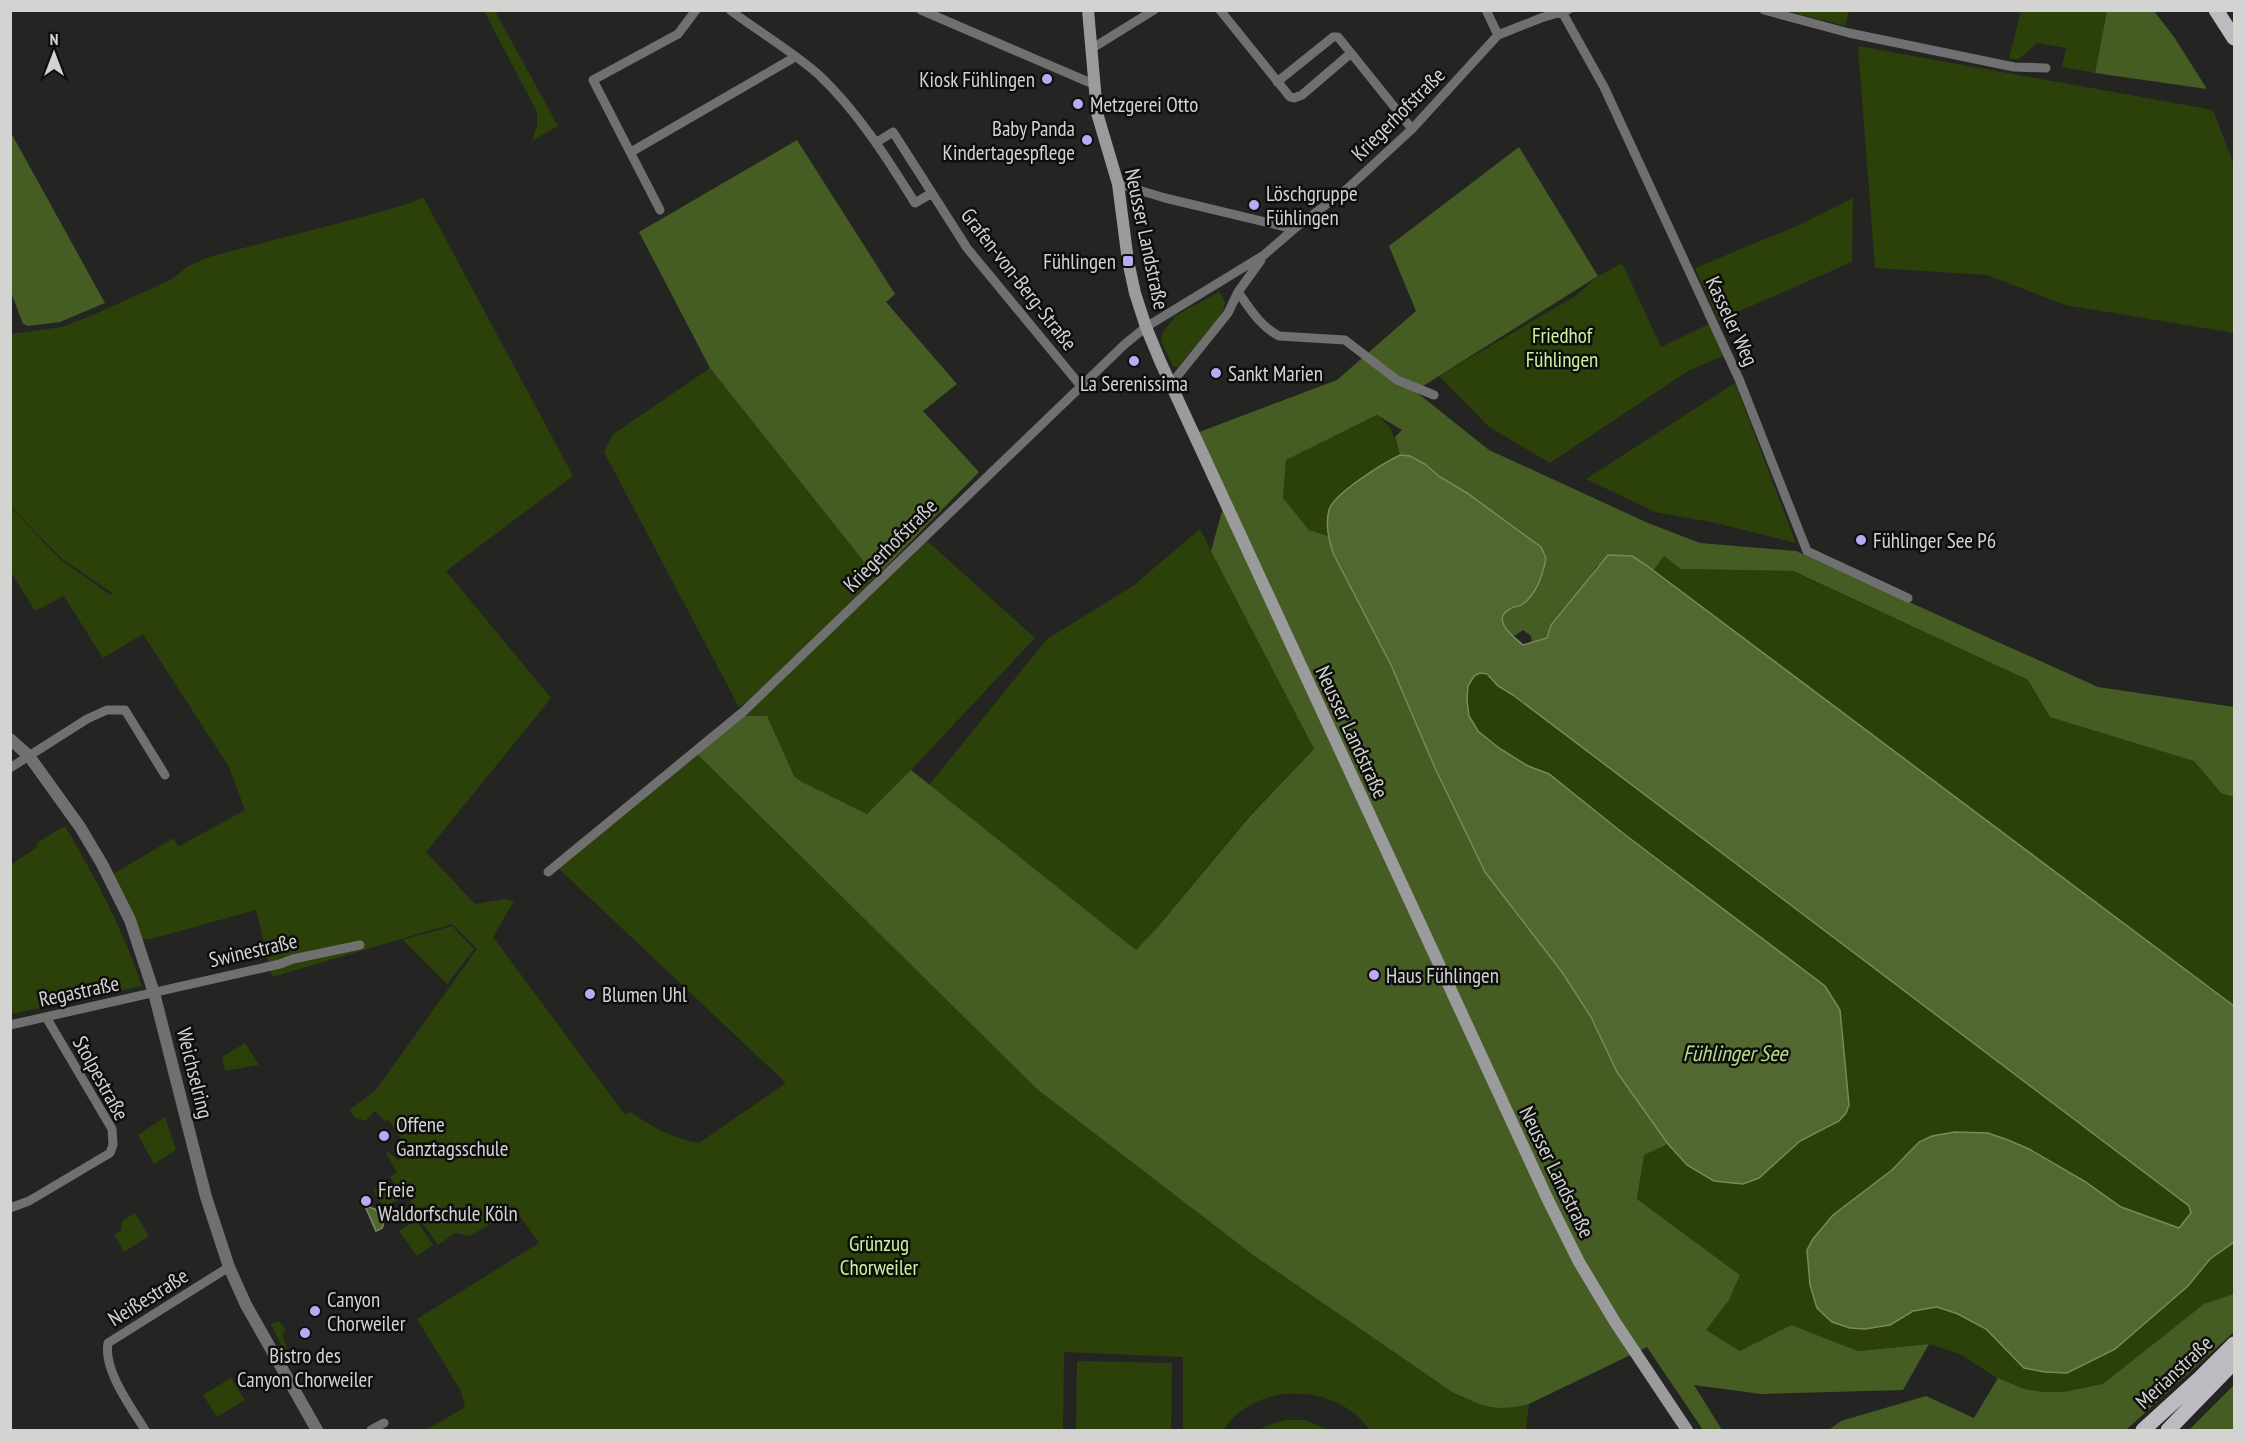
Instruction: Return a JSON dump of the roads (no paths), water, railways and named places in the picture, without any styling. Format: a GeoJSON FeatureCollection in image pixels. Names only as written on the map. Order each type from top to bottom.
{"type":"FeatureCollection","features":[{"type":"Feature","properties":{"kind":"main road","name":"Neusser Landstraße"},"geometry":{"type":"LineString","coordinates":[[1088,10],[1093,84],[1100,126],[1118,184],[1128,261],[1146,327],[1286,638],[1548,1200],[1579,1262],[1687,1431]]}},
{"type":"Feature","properties":{"kind":"main road"},"geometry":{"type":"LineString","coordinates":[[2216,10],[2235,38]]}},
{"type":"Feature","properties":{"kind":"main road","name":"Merianstraße"},"geometry":{"type":"LineString","coordinates":[[2142,1431],[2235,1344]]}},
{"type":"Feature","properties":{"kind":"main road","name":"Merianstraße"},"geometry":{"type":"LineString","coordinates":[[2168,1431],[2235,1362]]}},
{"type":"Feature","properties":{"kind":"street"},"geometry":{"type":"LineString","coordinates":[[660,210],[593,80],[678,34],[696,10]]}},
{"type":"Feature","properties":{"kind":"street"},"geometry":{"type":"LineString","coordinates":[[730,10],[795,57],[829,86],[877,142],[915,203],[932,193]]}},
{"type":"Feature","properties":{"kind":"street"},"geometry":{"type":"LineString","coordinates":[[921,10],[1093,84]]}},
{"type":"Feature","properties":{"kind":"street"},"geometry":{"type":"LineString","coordinates":[[1091,49],[1154,10]]}},
{"type":"Feature","properties":{"kind":"street"},"geometry":{"type":"LineString","coordinates":[[1220,10],[1290,97],[1302,95],[1351,53]]}},
{"type":"Feature","properties":{"kind":"street"},"geometry":{"type":"LineString","coordinates":[[1486,10],[1498,36]]}},
{"type":"Feature","properties":{"kind":"street"},"geometry":{"type":"LineString","coordinates":[[1764,10],[1854,34],[2014,66],[2046,68]]}},
{"type":"Feature","properties":{"kind":"street","name":"Kriegerhofstraße"},"geometry":{"type":"LineString","coordinates":[[548,872],[697,752],[744,711],[1080,385],[1146,327],[1264,255],[1348,188],[1412,129],[1498,36],[1541,18],[1565,11]]}},
{"type":"Feature","properties":{"kind":"street","name":"Kasseler Weg"},"geometry":{"type":"LineString","coordinates":[[1565,11],[1604,87],[1738,379],[1807,551],[1908,598]]}},
{"type":"Feature","properties":{"kind":"street"},"geometry":{"type":"LineString","coordinates":[[1278,82],[1333,37],[1338,37],[1412,129]]}},
{"type":"Feature","properties":{"kind":"street"},"geometry":{"type":"LineString","coordinates":[[631,152],[795,57]]}},
{"type":"Feature","properties":{"kind":"street","name":"Grafen-von-Berg-Straße"},"geometry":{"type":"LineString","coordinates":[[877,142],[893,132],[968,248],[1080,385]]}},
{"type":"Feature","properties":{"kind":"street"},"geometry":{"type":"LineString","coordinates":[[1118,184],[1165,198],[1294,229]]}},
{"type":"Feature","properties":{"kind":"street","name":"Kriegerhofstraße"},"geometry":{"type":"LineString","coordinates":[[1171,384],[1228,313],[1238,292],[1264,255]]}},
{"type":"Feature","properties":{"kind":"street"},"geometry":{"type":"LineString","coordinates":[[1238,292],[1269,331],[1279,336],[1345,340],[1397,380],[1434,395]]}},
{"type":"Feature","properties":{"kind":"street"},"geometry":{"type":"LineString","coordinates":[[10,768],[87,719],[107,710],[125,710],[165,775]]}},
{"type":"Feature","properties":{"kind":"street","name":"Weichselring"},"geometry":{"type":"LineString","coordinates":[[10,739],[28,756],[67,807],[102,864],[130,920],[154,993],[206,1197],[229,1267],[246,1305],[317,1431]]}},
{"type":"Feature","properties":{"kind":"street","name":"Swinestraße"},"geometry":{"type":"LineString","coordinates":[[154,993],[280,964],[293,958],[360,945]]}},
{"type":"Feature","properties":{"kind":"street","name":"Regastraße"},"geometry":{"type":"LineString","coordinates":[[10,1025],[154,993]]}},
{"type":"Feature","properties":{"kind":"street","name":"Stolpestraße"},"geometry":{"type":"LineString","coordinates":[[10,1208],[29,1201],[110,1153],[113,1145],[112,1129],[46,1017]]}},
{"type":"Feature","properties":{"kind":"street","name":"Neißestraße"},"geometry":{"type":"LineString","coordinates":[[145,1431],[110,1368],[106,1352],[108,1343],[229,1267]]}},
{"type":"Feature","properties":{"kind":"street"},"geometry":{"type":"LineString","coordinates":[[371,1431],[384,1423]]}},
{"type":"Feature","properties":{"kind":"water","name":"Fühlinger See"},"geometry":{"type":"Polygon","coordinates":[[[1400,455],[1410,456],[1425,464],[1440,477],[1467,493],[1541,547],[1546,558],[1535,589],[1528,600],[1504,613],[1502,618],[1506,628],[1523,645],[1547,638],[1551,625],[1608,555],[1632,556],[2234,1006],[2234,1242],[2210,1259],[2188,1286],[2115,1349],[2067,1373],[2024,1368],[1986,1329],[1958,1314],[1937,1307],[1913,1311],[1890,1325],[1865,1329],[1850,1328],[1832,1322],[1817,1308],[1810,1285],[1807,1250],[1813,1239],[1833,1215],[1892,1170],[1919,1142],[1932,1136],[1955,1132],[1988,1133],[2029,1149],[2084,1181],[2121,1207],[2179,1228],[2191,1213],[2189,1206],[1513,695],[1498,686],[1487,674],[1480,673],[1474,676],[1468,686],[1467,700],[1469,716],[1478,731],[1499,748],[1528,766],[1549,774],[1624,834],[1825,986],[1840,1010],[1849,1105],[1839,1121],[1800,1141],[1759,1178],[1743,1184],[1714,1181],[1687,1165],[1668,1144],[1617,1072],[1591,1017],[1562,972],[1485,872],[1435,768],[1391,665],[1333,553],[1327,521],[1333,503],[1360,479],[1400,455]]]}},
{"type":"Feature","properties":{"kind":"water"},"geometry":{"type":"Polygon","coordinates":[[[365,1206],[375,1209],[383,1219],[383,1227],[376,1231],[365,1206]]]}},
{"type":"Feature","properties":{"kind":"place","name":"Kiosk Fühlingen"},"geometry":{"type":"Point","coordinates":[1047,79]}},
{"type":"Feature","properties":{"kind":"place","name":"Metzgerei Otto"},"geometry":{"type":"Point","coordinates":[1078,104]}},
{"type":"Feature","properties":{"kind":"place","name":"Baby Panda Kindertagespflege"},"geometry":{"type":"Point","coordinates":[1087,140]}},
{"type":"Feature","properties":{"kind":"place","name":"Löschgruppe Fühlingen"},"geometry":{"type":"Point","coordinates":[1254,205]}},
{"type":"Feature","properties":{"kind":"place","name":"Fühlingen"},"geometry":{"type":"Point","coordinates":[1128,261]}},
{"type":"Feature","properties":{"kind":"place","name":"La Serenissima"},"geometry":{"type":"Point","coordinates":[1134,361]}},
{"type":"Feature","properties":{"kind":"place","name":"Sankt Marien"},"geometry":{"type":"Point","coordinates":[1216,373]}},
{"type":"Feature","properties":{"kind":"place","name":"Fühlinger See P6"},"geometry":{"type":"Point","coordinates":[1861,540]}},
{"type":"Feature","properties":{"kind":"place","name":"Haus Fühlingen"},"geometry":{"type":"Point","coordinates":[1374,975]}},
{"type":"Feature","properties":{"kind":"place","name":"Blumen Uhl"},"geometry":{"type":"Point","coordinates":[590,994]}},
{"type":"Feature","properties":{"kind":"place","name":"Offene Ganztagsschule"},"geometry":{"type":"Point","coordinates":[384,1136]}},
{"type":"Feature","properties":{"kind":"place","name":"Freie Waldorfschule Köln"},"geometry":{"type":"Point","coordinates":[366,1201]}},
{"type":"Feature","properties":{"kind":"place","name":"Canyon Chorweiler"},"geometry":{"type":"Point","coordinates":[315,1311]}},
{"type":"Feature","properties":{"kind":"place","name":"Bistro des Canyon Chorweiler"},"geometry":{"type":"Point","coordinates":[305,1333]}},
{"type":"Feature","properties":{"kind":"park label","name":"Friedhof Fühlingen"},"geometry":{"type":"Point","coordinates":[1562,347]}},
{"type":"Feature","properties":{"kind":"park label","name":"Grünzug Chorweiler"},"geometry":{"type":"Point","coordinates":[879,1255]}}]}
